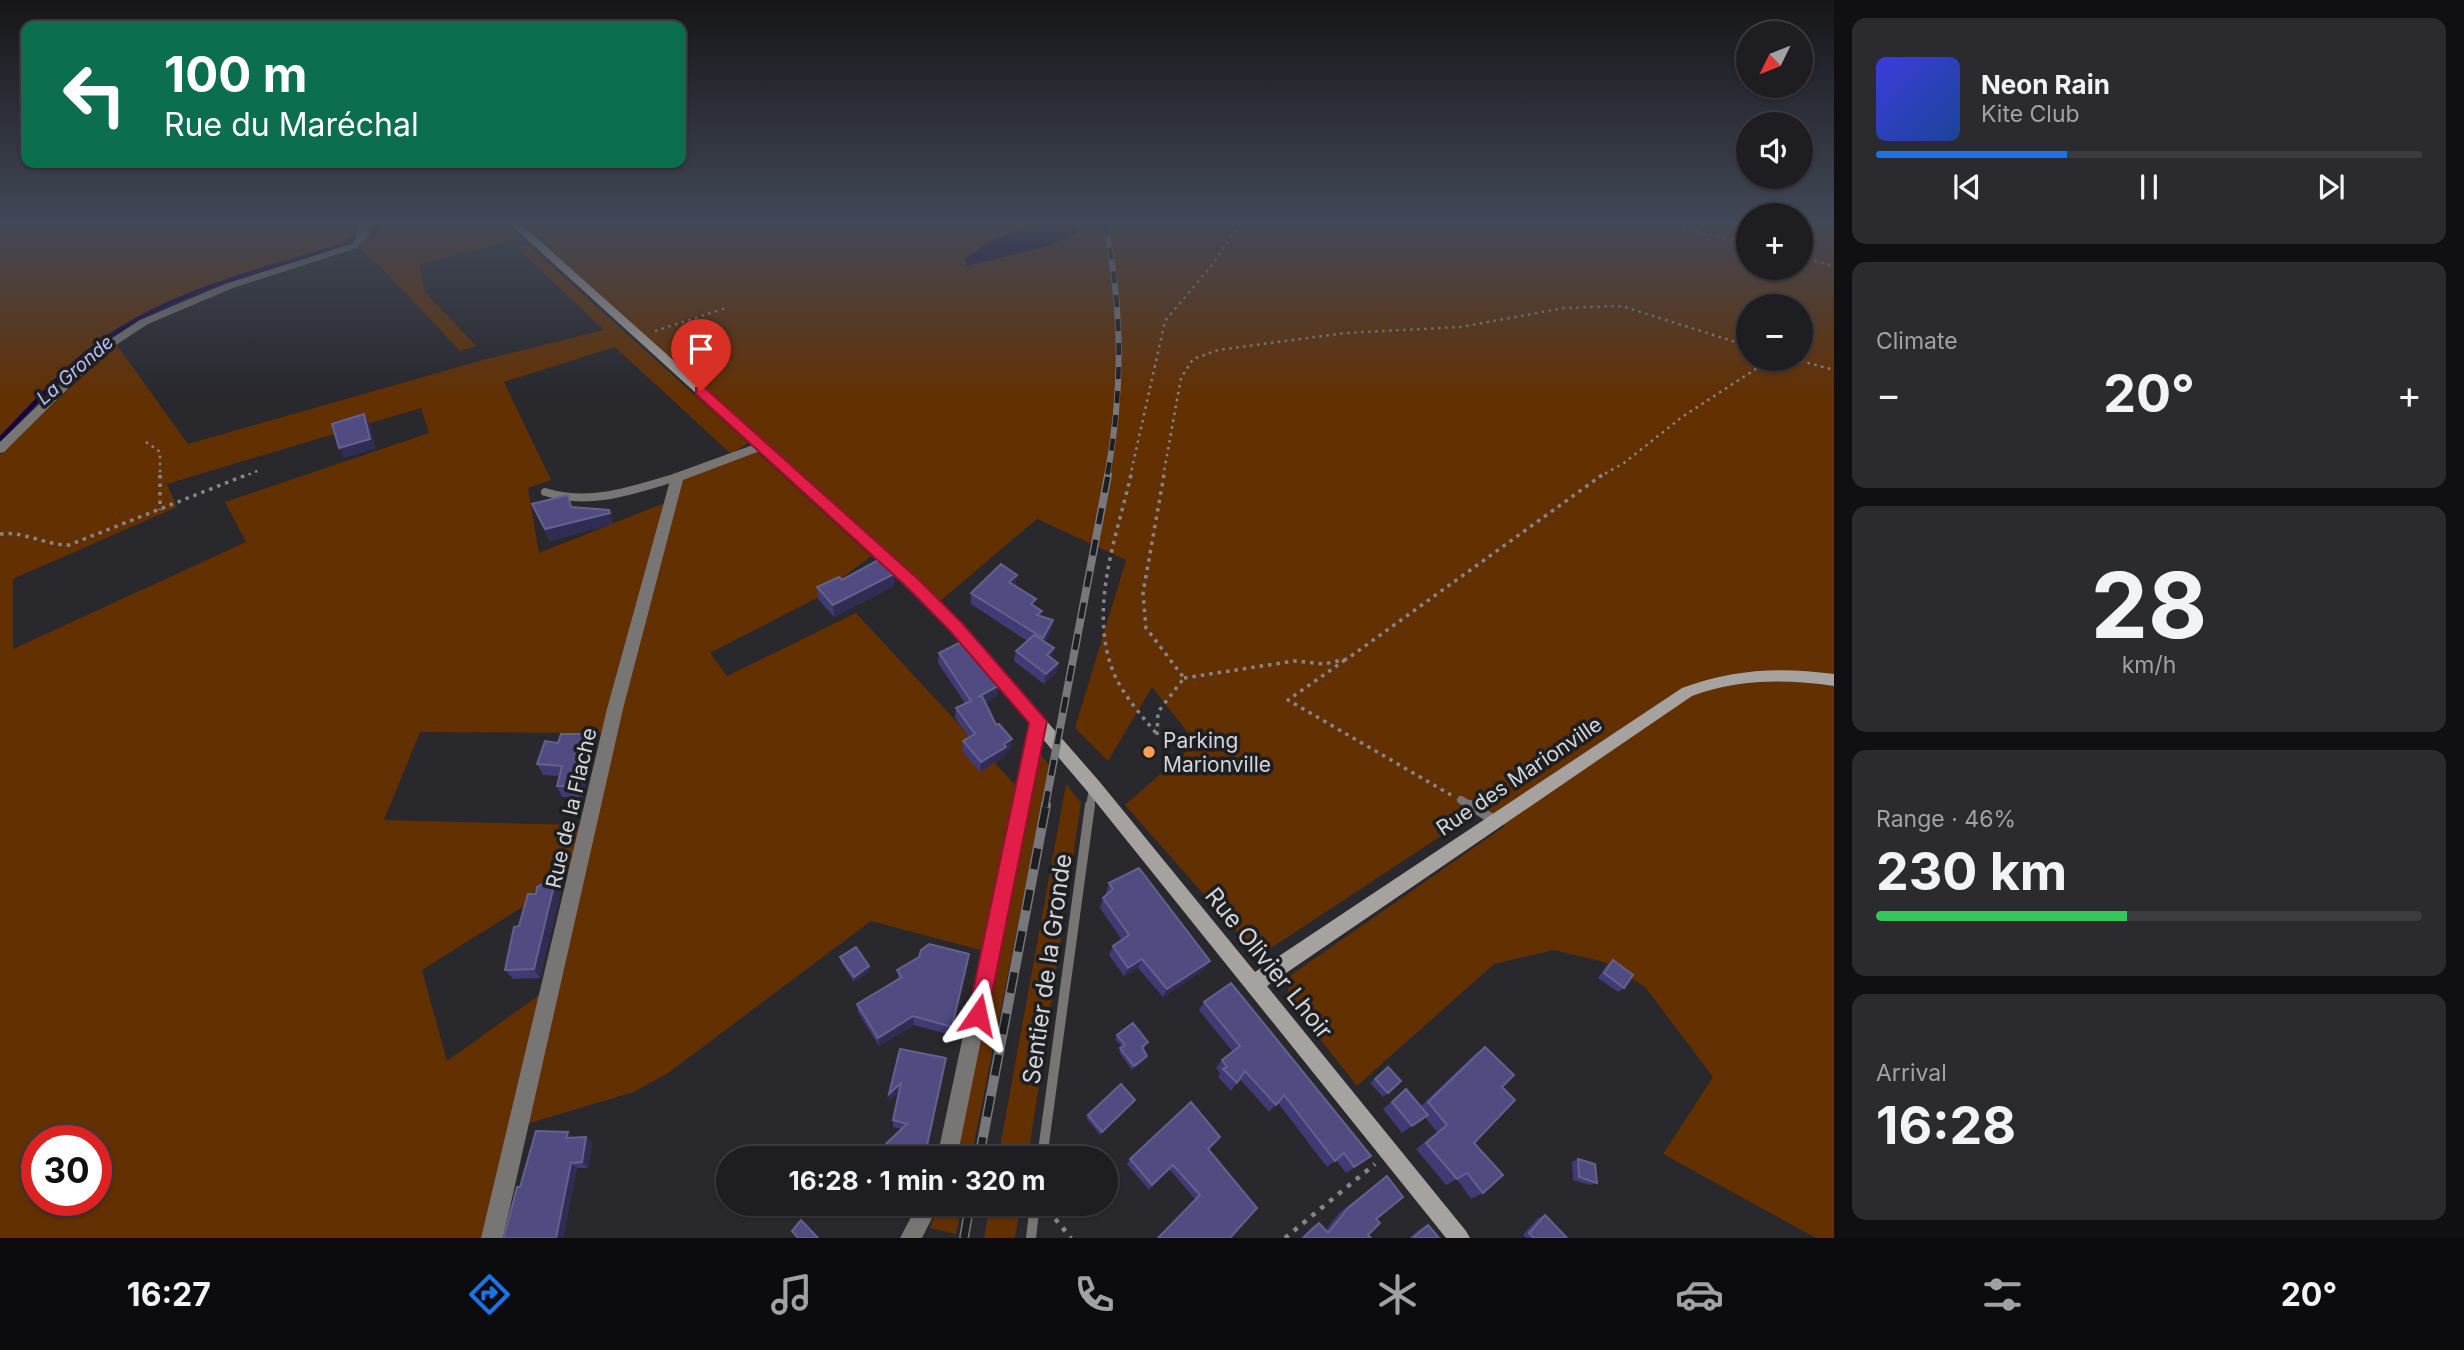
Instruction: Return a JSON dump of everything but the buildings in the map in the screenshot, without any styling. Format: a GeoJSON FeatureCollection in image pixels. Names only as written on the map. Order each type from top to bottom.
{"type":"FeatureCollection","features":[{"type":"Feature","properties":{"kind":"street"},"geometry":{"type":"LineString","coordinates":[[0,449],[101,350],[121,335],[196,298],[245,282]]}},
{"type":"Feature","properties":{"kind":"street","name":"Rue Olivier Lhoir"},"geometry":{"type":"LineString","coordinates":[[579,282],[912,583],[957,628],[1093,786],[1460,1238]]}},
{"type":"Feature","properties":{"kind":"street"},"geometry":{"type":"LineString","coordinates":[[677,477],[761,446]]}},
{"type":"Feature","properties":{"kind":"street","name":"Rue de la Flache"},"geometry":{"type":"LineString","coordinates":[[492,1238],[615,709],[677,477]]}},
{"type":"Feature","properties":{"kind":"street","name":"Rue des Marionville"},"geometry":{"type":"LineString","coordinates":[[1254,984],[1673,700],[1703,685],[1754,675],[1834,680]]}},
{"type":"Feature","properties":{"kind":"street"},"geometry":{"type":"LineString","coordinates":[[949,1146],[1038,721]]}},
{"type":"Feature","properties":{"kind":"street"},"geometry":{"type":"LineString","coordinates":[[911,1238],[923,1216]]}},
{"type":"Feature","properties":{"kind":"lane"},"geometry":{"type":"LineString","coordinates":[[545,492],[566,499],[602,498],[677,477]]}},
{"type":"Feature","properties":{"kind":"lane","name":"Sentier de la Gronde"},"geometry":{"type":"LineString","coordinates":[[1044,1146],[1093,786]]}},
{"type":"Feature","properties":{"kind":"lane"},"geometry":{"type":"LineString","coordinates":[[1461,800],[1494,820]]}},
{"type":"Feature","properties":{"kind":"lane"},"geometry":{"type":"LineString","coordinates":[[1031,1238],[1034,1216]]}},
{"type":"Feature","properties":{"kind":"path"},"geometry":{"type":"LineString","coordinates":[[1198,282],[1165,321],[1102,604],[1106,652],[1114,676],[1126,698],[1157,735],[1157,712],[1184,678],[1294,661],[1324,664],[1347,659]]}},
{"type":"Feature","properties":{"kind":"path"},"geometry":{"type":"LineString","coordinates":[[1184,678],[1146,628],[1143,593],[1181,378],[1193,359],[1218,350],[1345,333],[1461,327],[1564,308],[1622,306],[1736,342]]}},
{"type":"Feature","properties":{"kind":"path"},"geometry":{"type":"LineString","coordinates":[[640,336],[726,308]]}},
{"type":"Feature","properties":{"kind":"path"},"geometry":{"type":"LineString","coordinates":[[1813,364],[1834,370]]}},
{"type":"Feature","properties":{"kind":"path"},"geometry":{"type":"LineString","coordinates":[[1461,800],[1288,700],[1587,484],[1624,463],[1682,417],[1753,371]]}},
{"type":"Feature","properties":{"kind":"path"},"geometry":{"type":"LineString","coordinates":[[146,442],[160,452],[160,510]]}},
{"type":"Feature","properties":{"kind":"path"},"geometry":{"type":"LineString","coordinates":[[0,534],[16,530],[54,546],[69,545],[260,470]]}},
{"type":"Feature","properties":{"kind":"path"},"geometry":{"type":"LineString","coordinates":[[1285,1238],[1390,1152]]}},
{"type":"Feature","properties":{"kind":"path"},"geometry":{"type":"LineString","coordinates":[[1053,1216],[1072,1238]]}},
{"type":"Feature","properties":{"kind":"shaded area"},"geometry":{"type":"Polygon","coordinates":[[[0,282],[227,282],[181,298],[119,330],[68,370],[0,439],[0,282]]]}},
{"type":"Feature","properties":{"kind":"shaded area"},"geometry":{"type":"Polygon","coordinates":[[[395,282],[423,282],[425,292],[476,346],[460,351],[395,282]]]}},
{"type":"Feature","properties":{"kind":"shaded area"},"geometry":{"type":"Polygon","coordinates":[[[553,282],[569,282],[748,443],[731,454],[615,347],[504,382],[551,480],[528,488],[539,553],[667,502],[603,733],[420,732],[384,820],[581,825],[570,870],[529,895],[532,901],[422,970],[447,1061],[542,993],[481,1238],[0,1238],[0,455],[116,344],[188,444],[479,361],[604,330],[553,282]],[[421,408],[167,484],[177,507],[13,579],[13,649],[246,542],[225,502],[429,433],[421,408]]]}},
{"type":"Feature","properties":{"kind":"shaded area"},"geometry":{"type":"Polygon","coordinates":[[[585,282],[1834,282],[1834,1238],[1816,1238],[1663,1154],[1713,1077],[1645,987],[1604,962],[1554,950],[1494,964],[1357,1086],[1287,997],[1291,975],[1505,826],[1479,811],[1271,948],[1245,941],[1125,805],[1196,743],[1152,687],[1108,761],[1075,728],[1126,560],[1037,519],[939,602],[585,282]]]}},
{"type":"Feature","properties":{"kind":"shaded area"},"geometry":{"type":"Polygon","coordinates":[[[757,452],[871,556],[817,598],[710,653],[727,676],[856,613],[1018,788],[984,951],[871,921],[668,1073],[634,1092],[526,1124],[628,679],[681,479],[757,452]]]}},
{"type":"Feature","properties":{"kind":"shaded area"},"geometry":{"type":"Polygon","coordinates":[[[1039,752],[1050,766],[973,1146],[958,1146],[1039,752]]]}},
{"type":"Feature","properties":{"kind":"shaded area"},"geometry":{"type":"Polygon","coordinates":[[[1066,784],[1081,803],[1030,1146],[1000,1146],[1066,784]]]}},
{"type":"Feature","properties":{"kind":"shaded area"},"geometry":{"type":"Polygon","coordinates":[[[934,1216],[960,1216],[956,1234],[930,1228],[934,1216]]]}},
{"type":"Feature","properties":{"kind":"shaded area"},"geometry":{"type":"Polygon","coordinates":[[[988,1216],[1019,1216],[1015,1238],[984,1238],[988,1216]]]}},
{"type":"Feature","properties":{"kind":"waterway","name":"La Gronde"},"geometry":{"type":"LineString","coordinates":[[0,439],[44,392],[92,349],[120,329],[182,298],[225,282]]}},
{"type":"Feature","properties":{"kind":"railway"},"geometry":{"type":"LineString","coordinates":[[1107,477],[1118,382],[1118,319],[1114,282]]}},
{"type":"Feature","properties":{"kind":"railway"},"geometry":{"type":"LineString","coordinates":[[1045,807],[1108,475]]}},
{"type":"Feature","properties":{"kind":"railway"},"geometry":{"type":"LineString","coordinates":[[981,1146],[1046,805]]}},
{"type":"Feature","properties":{"kind":"railway"},"geometry":{"type":"LineString","coordinates":[[964,1238],[968,1216]]}},
{"type":"Feature","properties":{"kind":"place","name":"Parking Marionville"},"geometry":{"type":"Point","coordinates":[1149,752]}},
{"type":"Feature","properties":{"kind":"route"},"geometry":{"type":"LineString","coordinates":[[701,391],[912,583],[957,628],[1038,721],[978,1015]]}}]}
